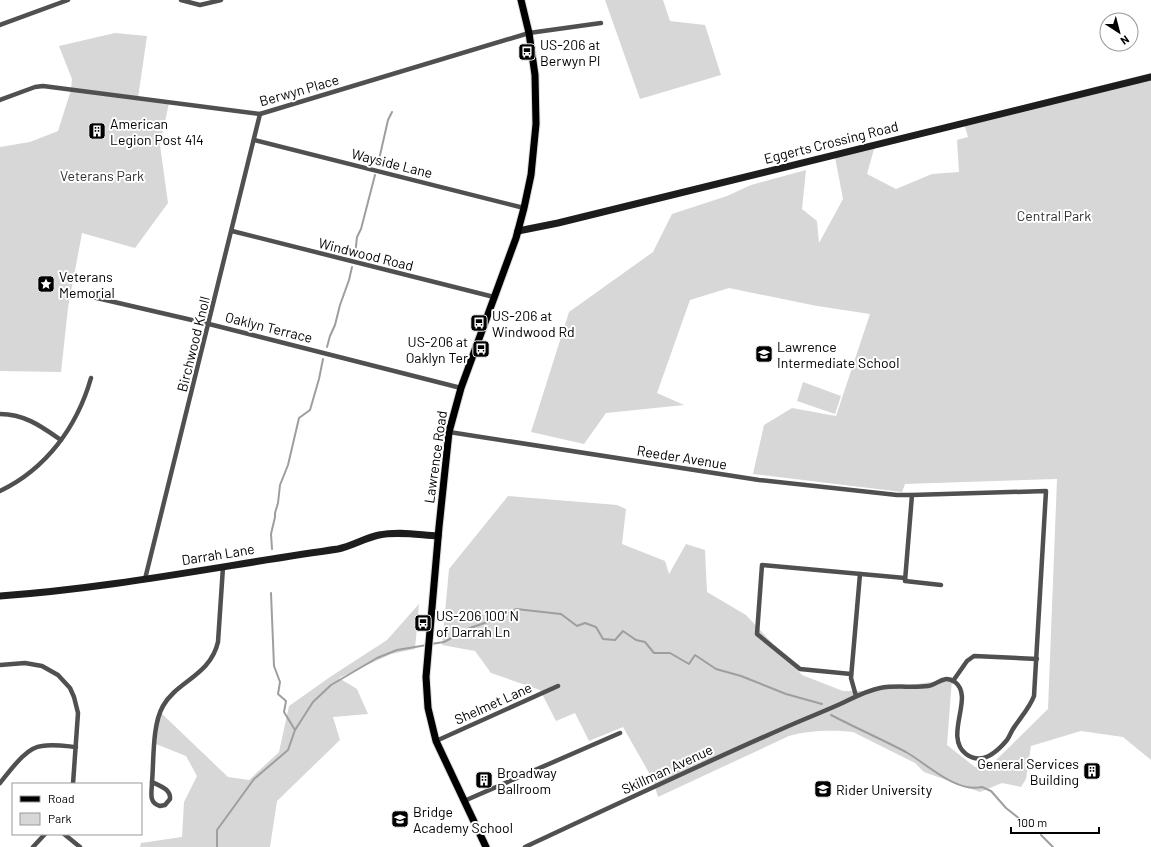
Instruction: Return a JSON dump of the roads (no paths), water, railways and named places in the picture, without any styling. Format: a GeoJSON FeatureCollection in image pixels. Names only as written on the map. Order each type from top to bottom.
{"type":"FeatureCollection","features":[{"type":"Feature","properties":{"kind":"main road","name":"Lawrence Road"},"geometry":{"type":"LineString","coordinates":[[486,847],[436,741],[430,720],[426,693],[426,677],[438,536],[449,432],[461,388],[518,231],[531,175],[536,124],[535,75],[529,33],[521,0]]}},
{"type":"Feature","properties":{"kind":"street"},"geometry":{"type":"LineString","coordinates":[[0,25],[68,0]]}},
{"type":"Feature","properties":{"kind":"street"},"geometry":{"type":"LineString","coordinates":[[181,0],[200,5],[221,0]]}},
{"type":"Feature","properties":{"kind":"street","name":"Berwyn Place"},"geometry":{"type":"LineString","coordinates":[[0,100],[35,87],[43,86],[260,114],[529,33],[601,23]]}},
{"type":"Feature","properties":{"kind":"street","name":"Eggerts Crossing Road"},"geometry":{"type":"LineString","coordinates":[[518,231],[558,223],[1151,77]]}},
{"type":"Feature","properties":{"kind":"street","name":"Birchwood Knoll"},"geometry":{"type":"LineString","coordinates":[[145,579],[260,114]]}},
{"type":"Feature","properties":{"kind":"street","name":"Wayside Lane"},"geometry":{"type":"LineString","coordinates":[[254,140],[524,208]]}},
{"type":"Feature","properties":{"kind":"street","name":"Windwood Road"},"geometry":{"type":"LineString","coordinates":[[232,231],[494,298]]}},
{"type":"Feature","properties":{"kind":"street","name":"Oaklyn Terrace"},"geometry":{"type":"LineString","coordinates":[[71,292],[209,324],[461,388]]}},
{"type":"Feature","properties":{"kind":"street"},"geometry":{"type":"LineString","coordinates":[[0,491],[17,482],[41,463],[61,440],[77,416],[91,378]]}},
{"type":"Feature","properties":{"kind":"street"},"geometry":{"type":"LineString","coordinates":[[0,414],[14,415],[25,418],[34,422],[61,440]]}},
{"type":"Feature","properties":{"kind":"street","name":"Reeder Avenue"},"geometry":{"type":"LineString","coordinates":[[449,432],[759,480],[897,495],[1046,491],[1037,659]]}},
{"type":"Feature","properties":{"kind":"street"},"geometry":{"type":"LineString","coordinates":[[905,578],[912,495]]}},
{"type":"Feature","properties":{"kind":"street","name":"Darrah Lane"},"geometry":{"type":"LineString","coordinates":[[0,596],[64,591],[338,549],[390,533],[438,536]]}},
{"type":"Feature","properties":{"kind":"street"},"geometry":{"type":"LineString","coordinates":[[851,674],[800,669],[757,634],[762,565],[905,578],[905,581],[941,585]]}},
{"type":"Feature","properties":{"kind":"street"},"geometry":{"type":"LineString","coordinates":[[152,782],[167,789],[169,792],[170,799],[165,805],[160,806],[151,799],[152,782],[156,727],[160,712],[169,698],[208,664],[216,649],[218,642],[223,567]]}},
{"type":"Feature","properties":{"kind":"street"},"geometry":{"type":"LineString","coordinates":[[856,696],[851,674],[860,574]]}},
{"type":"Feature","properties":{"kind":"street"},"geometry":{"type":"LineString","coordinates":[[974,656],[1037,659],[1032,701],[1011,731],[1008,739],[995,753],[985,758],[980,759],[969,756],[964,753],[958,743],[957,737],[962,692],[960,687],[953,681],[967,661],[974,656]]}},
{"type":"Feature","properties":{"kind":"street"},"geometry":{"type":"LineString","coordinates":[[0,665],[25,663],[34,664],[50,670],[70,688],[77,705],[78,722],[73,783]]}},
{"type":"Feature","properties":{"kind":"street","name":"Skillman Avenue"},"geometry":{"type":"LineString","coordinates":[[525,847],[743,746],[856,696],[873,690],[891,687],[929,686],[942,679],[953,681]]}},
{"type":"Feature","properties":{"kind":"street","name":"Shelmet Lane"},"geometry":{"type":"LineString","coordinates":[[436,741],[558,686]]}},
{"type":"Feature","properties":{"kind":"street"},"geometry":{"type":"LineString","coordinates":[[464,801],[620,733]]}},
{"type":"Feature","properties":{"kind":"street"},"geometry":{"type":"LineString","coordinates":[[0,783],[31,749],[42,746],[76,747]]}},
{"type":"Feature","properties":{"kind":"street"},"geometry":{"type":"LineString","coordinates":[[33,847],[44,835]]}},
{"type":"Feature","properties":{"kind":"street"},"geometry":{"type":"LineString","coordinates":[[65,835],[80,847]]}},
{"type":"Feature","properties":{"kind":"waterway"},"geometry":{"type":"LineString","coordinates":[[378,164],[388,120],[392,112]]}},
{"type":"Feature","properties":{"kind":"waterway"},"geometry":{"type":"LineString","coordinates":[[355,255],[357,237],[361,229],[375,175]]}},
{"type":"Feature","properties":{"kind":"waterway"},"geometry":{"type":"LineString","coordinates":[[327,347],[352,267]]}},
{"type":"Feature","properties":{"kind":"waterway"},"geometry":{"type":"LineString","coordinates":[[272,549],[271,534],[278,503],[280,485],[288,465],[299,418],[310,410],[323,359]]}},
{"type":"Feature","properties":{"kind":"waterway"},"geometry":{"type":"LineString","coordinates":[[271,593],[274,666],[280,682],[278,694],[286,701],[284,712],[295,730]]}},
{"type":"Feature","properties":{"kind":"waterway"},"geometry":{"type":"LineString","coordinates":[[431,644],[444,642],[470,628],[502,617],[516,609],[561,614],[577,626],[585,623],[596,627],[603,639],[615,640],[623,631],[636,640],[645,642],[654,653],[670,653],[689,664],[695,655],[716,669],[741,676],[786,694],[822,704]]}},
{"type":"Feature","properties":{"kind":"waterway"},"geometry":{"type":"LineString","coordinates":[[217,847],[217,830],[254,779],[288,750],[295,730],[313,702],[331,685],[377,658],[397,650],[427,645]]}},
{"type":"Feature","properties":{"kind":"waterway"},"geometry":{"type":"LineString","coordinates":[[831,715],[906,752],[952,782],[972,788],[982,787],[991,791],[1006,808],[1030,827]]}},
{"type":"Feature","properties":{"kind":"waterway"},"geometry":{"type":"LineString","coordinates":[[1041,835],[1053,847]]}},
{"type":"Feature","properties":{"kind":"place","name":"US-206 at Berwyn Pl"},"geometry":{"type":"Point","coordinates":[527,52]}},
{"type":"Feature","properties":{"kind":"place","name":"American Legion Post 414"},"geometry":{"type":"Point","coordinates":[97,131]}},
{"type":"Feature","properties":{"kind":"place","name":"Veterans Memorial"},"geometry":{"type":"Point","coordinates":[46,284]}},
{"type":"Feature","properties":{"kind":"place","name":"US-206 at Windwood Rd"},"geometry":{"type":"Point","coordinates":[479,323]}},
{"type":"Feature","properties":{"kind":"place","name":"US-206 at Oaklyn Ter"},"geometry":{"type":"Point","coordinates":[481,349]}},
{"type":"Feature","properties":{"kind":"place","name":"Lawrence Intermediate School"},"geometry":{"type":"Point","coordinates":[764,354]}},
{"type":"Feature","properties":{"kind":"place","name":"US-206 100' N of Darrah Ln"},"geometry":{"type":"Point","coordinates":[423,623]}},
{"type":"Feature","properties":{"kind":"place","name":"General Services Building"},"geometry":{"type":"Point","coordinates":[1092,771]}},
{"type":"Feature","properties":{"kind":"place","name":"Broadway Ballroom"},"geometry":{"type":"Point","coordinates":[484,780]}},
{"type":"Feature","properties":{"kind":"place","name":"Rider University"},"geometry":{"type":"Point","coordinates":[823,789]}},
{"type":"Feature","properties":{"kind":"place","name":"Bridge Academy School"},"geometry":{"type":"Point","coordinates":[400,819]}},
{"type":"Feature","properties":{"kind":"park label","name":"Veterans Park"},"geometry":{"type":"Point","coordinates":[102,175]}},
{"type":"Feature","properties":{"kind":"park label","name":"Central Park"},"geometry":{"type":"Point","coordinates":[1054,215]}}]}
